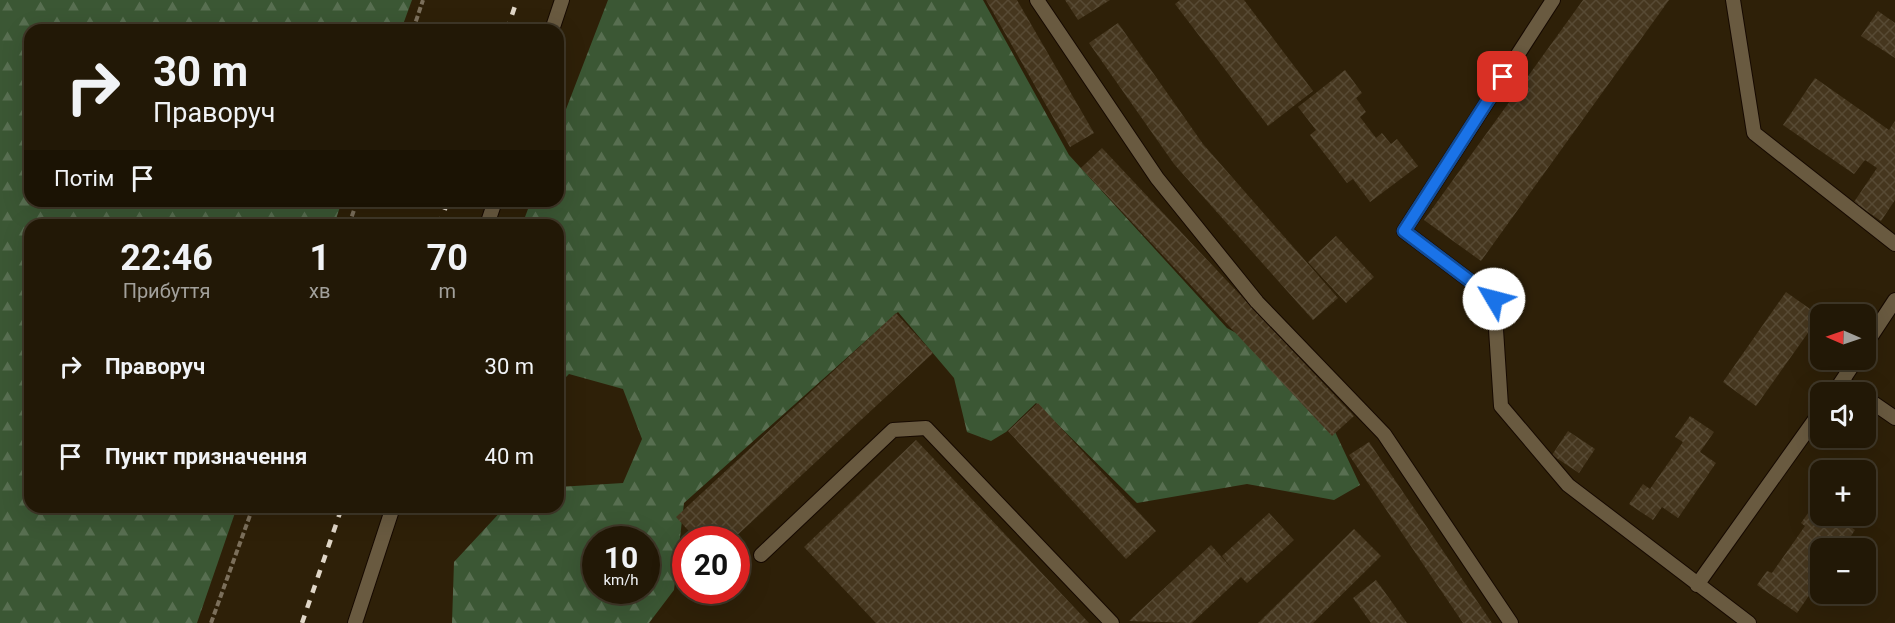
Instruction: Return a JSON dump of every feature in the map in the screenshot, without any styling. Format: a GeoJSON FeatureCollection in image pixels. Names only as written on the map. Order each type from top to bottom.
{"type":"FeatureCollection","features":[{"type":"Feature","properties":{"kind":"lane"},"geometry":{"type":"LineString","coordinates":[[554,24],[562,0]]}},
{"type":"Feature","properties":{"kind":"lane"},"geometry":{"type":"LineString","coordinates":[[1037,0],[1157,178],[1257,302],[1384,434],[1511,623]]}},
{"type":"Feature","properties":{"kind":"lane"},"geometry":{"type":"LineString","coordinates":[[1553,0],[1404,231],[1494,299],[1501,406],[1568,485],[1749,623]]}},
{"type":"Feature","properties":{"kind":"lane"},"geometry":{"type":"LineString","coordinates":[[1733,0],[1754,133],[1895,244]]}},
{"type":"Feature","properties":{"kind":"lane"},"geometry":{"type":"LineString","coordinates":[[1876,329],[1895,300]]}},
{"type":"Feature","properties":{"kind":"lane"},"geometry":{"type":"LineString","coordinates":[[1876,405],[1895,418]]}},
{"type":"Feature","properties":{"kind":"lane"},"geometry":{"type":"LineString","coordinates":[[1697,585],[1810,426]]}},
{"type":"Feature","properties":{"kind":"lane"},"geometry":{"type":"LineString","coordinates":[[761,555],[893,430],[926,428],[1112,623]]}},
{"type":"Feature","properties":{"kind":"lane"},"geometry":{"type":"LineString","coordinates":[[355,623],[391,513]]}},
{"type":"Feature","properties":{"kind":"path"},"geometry":{"type":"LineString","coordinates":[[415,24],[423,0]]}},
{"type":"Feature","properties":{"kind":"path"},"geometry":{"type":"LineString","coordinates":[[211,623],[251,513]]}},
{"type":"Feature","properties":{"kind":"green space"},"geometry":{"type":"Polygon","coordinates":[[[0,0],[412,0],[403,24],[24,24],[24,207],[340,207],[336,219],[24,219],[24,513],[235,513],[197,623],[0,623],[0,0]]]}},
{"type":"Feature","properties":{"kind":"green space"},"geometry":{"type":"Polygon","coordinates":[[[608,0],[983,0],[1069,155],[1227,328],[1273,353],[1329,419],[1360,485],[1334,500],[1247,484],[1137,503],[1036,403],[1006,432],[991,441],[967,432],[954,378],[898,312],[684,503],[681,526],[672,526],[672,593],[649,623],[452,623],[454,562],[499,513],[564,513],[564,487],[623,483],[642,439],[623,389],[569,374],[564,379],[564,219],[524,219],[529,207],[564,207],[564,114],[608,0]]]}},
{"type":"Feature","properties":{"kind":"building"},"geometry":{"type":"Polygon","coordinates":[[[986,0],[1017,0],[1094,133],[1070,147],[986,0]]]}},
{"type":"Feature","properties":{"kind":"building"},"geometry":{"type":"Polygon","coordinates":[[[1065,0],[1110,0],[1078,20],[1065,0]]]}},
{"type":"Feature","properties":{"kind":"building"},"geometry":{"type":"Polygon","coordinates":[[[1180,0],[1244,0],[1313,91],[1268,126],[1175,4],[1180,0]]]}},
{"type":"Feature","properties":{"kind":"building"},"geometry":{"type":"Polygon","coordinates":[[[1583,0],[1669,0],[1481,261],[1424,220],[1583,0]]]}},
{"type":"Feature","properties":{"kind":"building"},"geometry":{"type":"Polygon","coordinates":[[[1878,11],[1895,23],[1895,58],[1861,36],[1878,11]]]}},
{"type":"Feature","properties":{"kind":"building"},"geometry":{"type":"Polygon","coordinates":[[[1118,23],[1203,144],[1338,298],[1313,320],[1174,164],[1089,43],[1118,23]]]}},
{"type":"Feature","properties":{"kind":"building"},"geometry":{"type":"Polygon","coordinates":[[[1345,70],[1362,93],[1356,98],[1366,112],[1360,117],[1376,138],[1382,133],[1391,144],[1397,139],[1418,166],[1370,202],[1353,179],[1347,183],[1310,135],[1316,130],[1298,107],[1345,70]]]}},
{"type":"Feature","properties":{"kind":"building"},"geometry":{"type":"Polygon","coordinates":[[[1815,78],[1889,130],[1895,121],[1895,200],[1881,221],[1854,202],[1877,168],[1865,160],[1854,174],[1783,125],[1815,78]]]}},
{"type":"Feature","properties":{"kind":"building"},"geometry":{"type":"Polygon","coordinates":[[[1102,148],[1354,416],[1332,436],[1081,168],[1102,148]]]}},
{"type":"Feature","properties":{"kind":"building"},"geometry":{"type":"Polygon","coordinates":[[[1336,236],[1374,277],[1346,303],[1308,262],[1336,236]]]}},
{"type":"Feature","properties":{"kind":"building"},"geometry":{"type":"Polygon","coordinates":[[[1786,292],[1810,309],[1810,330],[1756,406],[1723,382],[1786,292]]]}},
{"type":"Feature","properties":{"kind":"building"},"geometry":{"type":"Polygon","coordinates":[[[896,313],[933,353],[747,526],[684,526],[676,517],[896,313]]]}},
{"type":"Feature","properties":{"kind":"building"},"geometry":{"type":"Polygon","coordinates":[[[1038,403],[1156,531],[1126,559],[1008,431],[1038,403]]]}},
{"type":"Feature","properties":{"kind":"building"},"geometry":{"type":"Polygon","coordinates":[[[1690,416],[1714,432],[1700,452],[1716,463],[1678,518],[1662,507],[1653,520],[1629,504],[1643,484],[1650,489],[1683,442],[1675,437],[1690,416]]]}},
{"type":"Feature","properties":{"kind":"building"},"geometry":{"type":"Polygon","coordinates":[[[1568,431],[1595,449],[1579,473],[1552,455],[1568,431]]]}},
{"type":"Feature","properties":{"kind":"building"},"geometry":{"type":"Polygon","coordinates":[[[916,440],[1089,623],[876,623],[804,547],[916,440]]]}},
{"type":"Feature","properties":{"kind":"building"},"geometry":{"type":"Polygon","coordinates":[[[1369,442],[1492,623],[1463,623],[1349,455],[1369,442]]]}},
{"type":"Feature","properties":{"kind":"building"},"geometry":{"type":"Polygon","coordinates":[[[1810,510],[1810,526],[1849,526],[1855,530],[1850,538],[1810,538],[1810,594],[1797,613],[1757,585],[1767,571],[1772,573],[1805,526],[1801,523],[1810,510]]]}},
{"type":"Feature","properties":{"kind":"building"},"geometry":{"type":"Polygon","coordinates":[[[1269,513],[1294,540],[1247,583],[1241,577],[1192,623],[1129,621],[1211,545],[1233,570],[1222,556],[1269,513]]]}},
{"type":"Feature","properties":{"kind":"building"},"geometry":{"type":"Polygon","coordinates":[[[1354,529],[1381,556],[1313,623],[1258,623],[1354,529]]]}},
{"type":"Feature","properties":{"kind":"building"},"geometry":{"type":"Polygon","coordinates":[[[1376,580],[1407,623],[1371,623],[1353,598],[1376,580]]]}},
{"type":"Feature","properties":{"kind":"railway"},"geometry":{"type":"LineString","coordinates":[[509,24],[517,0]]}},
{"type":"Feature","properties":{"kind":"railway"},"geometry":{"type":"LineString","coordinates":[[441,219],[446,207]]}},
{"type":"Feature","properties":{"kind":"railway"},"geometry":{"type":"LineString","coordinates":[[302,623],[340,513]]}},
{"type":"Feature","properties":{"kind":"route"},"geometry":{"type":"LineString","coordinates":[[1494,299],[1404,231],[1503,77]]}}]}
